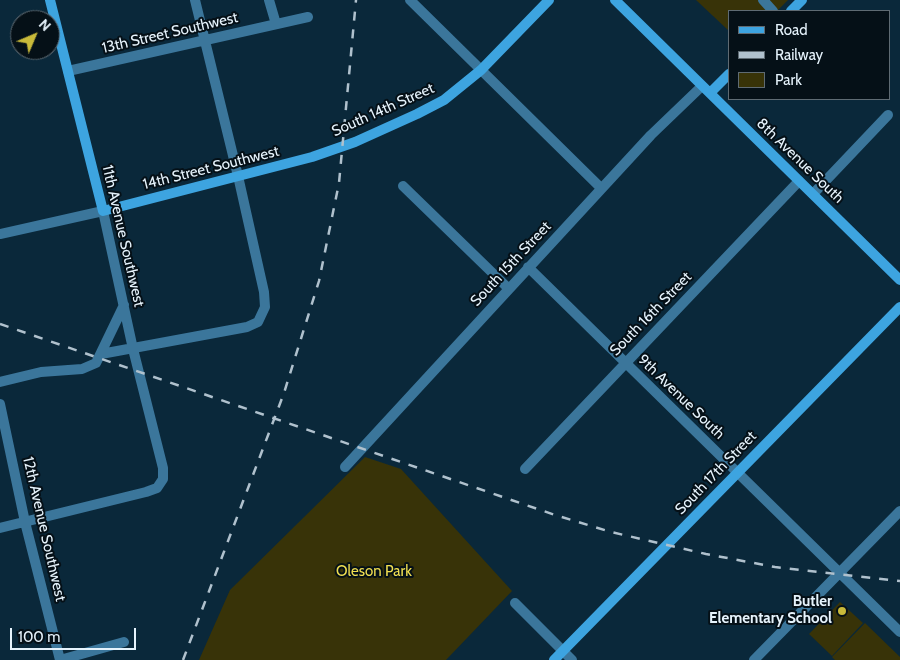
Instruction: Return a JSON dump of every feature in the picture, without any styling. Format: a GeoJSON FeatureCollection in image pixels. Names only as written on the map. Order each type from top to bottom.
{"type":"FeatureCollection","features":[{"type":"Feature","properties":{"kind":"street","name":"11th Avenue Southwest"},"geometry":{"type":"LineString","coordinates":[[25,522],[146,492],[157,488],[164,479],[103,211],[50,0]]}},
{"type":"Feature","properties":{"kind":"street"},"geometry":{"type":"LineString","coordinates":[[101,354],[247,327],[258,322],[265,307],[264,292],[238,176],[195,0]]}},
{"type":"Feature","properties":{"kind":"street"},"geometry":{"type":"LineString","coordinates":[[270,0],[276,24]]}},
{"type":"Feature","properties":{"kind":"street"},"geometry":{"type":"LineString","coordinates":[[410,0],[601,188]]}},
{"type":"Feature","properties":{"kind":"street","name":"South 14th Street"},"geometry":{"type":"LineString","coordinates":[[312,157],[355,142],[444,100],[481,70],[549,0]]}},
{"type":"Feature","properties":{"kind":"street","name":"8th Avenue South"},"geometry":{"type":"LineString","coordinates":[[615,0],[900,280]]}},
{"type":"Feature","properties":{"kind":"street"},"geometry":{"type":"LineString","coordinates":[[763,0],[772,10]]}},
{"type":"Feature","properties":{"kind":"street"},"geometry":{"type":"LineString","coordinates":[[792,10],[802,0]]}},
{"type":"Feature","properties":{"kind":"street","name":"13th Street Southwest"},"geometry":{"type":"LineString","coordinates":[[68,71],[308,17]]}},
{"type":"Feature","properties":{"kind":"street","name":"South 15th Street"},"geometry":{"type":"LineString","coordinates":[[345,467],[651,135],[706,90],[728,75]]}},
{"type":"Feature","properties":{"kind":"street"},"geometry":{"type":"LineString","coordinates":[[813,194],[888,115]]}},
{"type":"Feature","properties":{"kind":"street","name":"14th Street Southwest"},"geometry":{"type":"LineString","coordinates":[[0,234],[103,211],[312,157]]}},
{"type":"Feature","properties":{"kind":"street","name":"South 16th Street"},"geometry":{"type":"LineString","coordinates":[[525,469],[799,181]]}},
{"type":"Feature","properties":{"kind":"street"},"geometry":{"type":"LineString","coordinates":[[403,186],[508,288]]}},
{"type":"Feature","properties":{"kind":"street","name":"9th Avenue South"},"geometry":{"type":"LineString","coordinates":[[528,268],[900,632]]}},
{"type":"Feature","properties":{"kind":"street"},"geometry":{"type":"LineString","coordinates":[[0,382],[41,372],[82,369],[96,363],[124,305]]}},
{"type":"Feature","properties":{"kind":"street","name":"South 17th Street"},"geometry":{"type":"LineString","coordinates":[[554,660],[900,307]]}},
{"type":"Feature","properties":{"kind":"street","name":"12th Avenue Southwest"},"geometry":{"type":"LineString","coordinates":[[0,404],[25,522],[60,660]]}},
{"type":"Feature","properties":{"kind":"street"},"geometry":{"type":"LineString","coordinates":[[754,660],[900,511]]}},
{"type":"Feature","properties":{"kind":"street"},"geometry":{"type":"LineString","coordinates":[[0,528],[25,522]]}},
{"type":"Feature","properties":{"kind":"street"},"geometry":{"type":"LineString","coordinates":[[515,604],[572,660]]}},
{"type":"Feature","properties":{"kind":"street"},"geometry":{"type":"LineString","coordinates":[[60,660],[124,642]]}},
{"type":"Feature","properties":{"kind":"green space"},"geometry":{"type":"Polygon","coordinates":[[[696,0],[788,0],[778,10],[728,10],[728,30],[696,0]]]}},
{"type":"Feature","properties":{"kind":"green space","name":"Oleson Park"},"geometry":{"type":"Polygon","coordinates":[[[365,457],[401,469],[512,591],[446,660],[199,660],[230,590],[365,457]]]}},
{"type":"Feature","properties":{"kind":"green space"},"geometry":{"type":"Polygon","coordinates":[[[840,602],[863,623],[832,656],[809,634],[840,602]]]}},
{"type":"Feature","properties":{"kind":"green space"},"geometry":{"type":"Polygon","coordinates":[[[865,623],[900,657],[900,660],[835,660],[832,657],[865,623]]]}},
{"type":"Feature","properties":{"kind":"railway"},"geometry":{"type":"LineString","coordinates":[[183,660],[284,393],[319,281],[339,183],[356,0]]}},
{"type":"Feature","properties":{"kind":"railway"},"geometry":{"type":"LineString","coordinates":[[0,324],[555,515],[611,532],[706,554],[775,567],[900,581]]}},
{"type":"Feature","properties":{"kind":"place","name":"Butler Elementary School"},"geometry":{"type":"Point","coordinates":[842,611]}}]}
